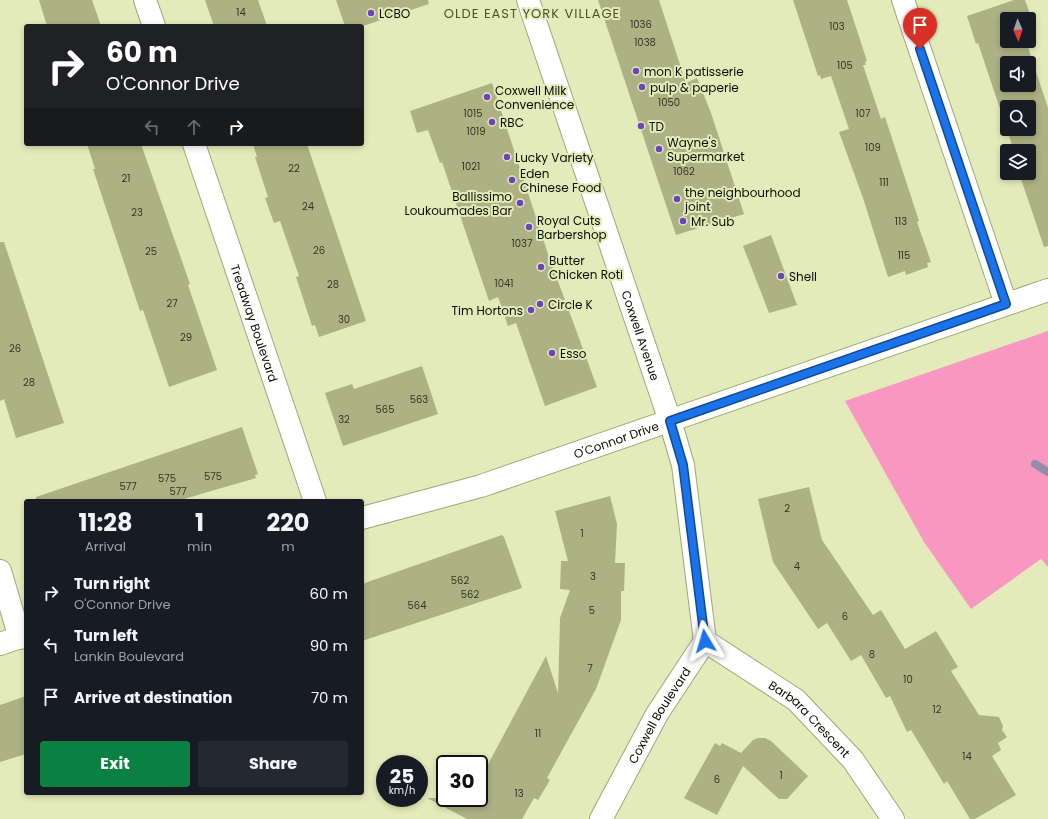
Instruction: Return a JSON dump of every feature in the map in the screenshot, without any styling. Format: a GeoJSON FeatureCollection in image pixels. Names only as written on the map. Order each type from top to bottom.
{"type":"FeatureCollection","features":[{"type":"Feature","properties":{"kind":"street"},"geometry":{"type":"LineString","coordinates":[[146,0],[153,24]]}},
{"type":"Feature","properties":{"kind":"street","name":"Coxwell Avenue"},"geometry":{"type":"LineString","coordinates":[[528,0],[670,421]]}},
{"type":"Feature","properties":{"kind":"street"},"geometry":{"type":"LineString","coordinates":[[909,2],[1006,304]]}},
{"type":"Feature","properties":{"kind":"street","name":"Treadway Boulevard"},"geometry":{"type":"LineString","coordinates":[[195,146],[314,499]]}},
{"type":"Feature","properties":{"kind":"street","name":"O'Connor Drive"},"geometry":{"type":"LineString","coordinates":[[364,517],[481,486],[1048,290]]}},
{"type":"Feature","properties":{"kind":"street"},"geometry":{"type":"LineString","coordinates":[[670,421],[683,465],[705,641]]}},
{"type":"Feature","properties":{"kind":"street"},"geometry":{"type":"LineString","coordinates":[[0,571],[15,639]]}},
{"type":"Feature","properties":{"kind":"street","name":"Coxwell Boulevard"},"geometry":{"type":"LineString","coordinates":[[601,819],[657,714],[705,641]]}},
{"type":"Feature","properties":{"kind":"street","name":"Barbara Crescent"},"geometry":{"type":"LineString","coordinates":[[705,641],[796,700],[854,760],[893,819]]}},
{"type":"Feature","properties":{"kind":"shaded area"},"geometry":{"type":"Polygon","coordinates":[[[1048,331],[1048,567],[1041,559],[971,609],[924,542],[845,401],[1048,331]]]}},
{"type":"Feature","properties":{"kind":"building"},"geometry":{"type":"Polygon","coordinates":[[[39,0],[92,0],[100,24],[46,24],[39,0]]]}},
{"type":"Feature","properties":{"kind":"building"},"geometry":{"type":"Polygon","coordinates":[[[205,0],[258,0],[266,24],[213,24],[205,0]]]}},
{"type":"Feature","properties":{"kind":"building","name":"LCBO"},"geometry":{"type":"Polygon","coordinates":[[[336,0],[428,0],[429,4],[364,26],[364,24],[344,24],[336,0]]]}},
{"type":"Feature","properties":{"kind":"building"},"geometry":{"type":"Polygon","coordinates":[[[598,0],[659,0],[686,83],[697,78],[711,113],[744,214],[676,235],[598,0]]]}},
{"type":"Feature","properties":{"kind":"building"},"geometry":{"type":"Polygon","coordinates":[[[793,0],[847,0],[867,61],[865,62],[866,65],[863,65],[881,119],[885,117],[919,221],[917,222],[931,262],[927,263],[928,267],[906,275],[905,271],[888,277],[863,198],[839,132],[849,129],[831,76],[821,79],[820,75],[818,76],[793,0]]]}},
{"type":"Feature","properties":{"kind":"building"},"geometry":{"type":"Polygon","coordinates":[[[1014,0],[1025,0],[1029,12],[1000,12],[1000,48],[1028,48],[1031,56],[1000,56],[1000,92],[1036,92],[1036,71],[1048,108],[1048,246],[1044,247],[1021,180],[1036,180],[1036,144],[1012,144],[1009,136],[1036,136],[1036,100],[1000,100],[1000,109],[978,43],[976,44],[967,16],[1014,0]]]}},
{"type":"Feature","properties":{"kind":"building"},"geometry":{"type":"Polygon","coordinates":[[[492,83],[548,254],[597,387],[545,406],[516,323],[508,326],[498,297],[489,301],[442,162],[440,163],[428,130],[417,133],[410,111],[492,83]]]}},
{"type":"Feature","properties":{"kind":"building"},"geometry":{"type":"Polygon","coordinates":[[[88,146],[142,146],[190,284],[188,285],[217,370],[169,387],[143,310],[140,311],[93,169],[95,169],[88,146]]]}},
{"type":"Feature","properties":{"kind":"building"},"geometry":{"type":"Polygon","coordinates":[[[254,146],[308,146],[366,321],[319,337],[315,325],[312,326],[296,277],[299,276],[280,221],[274,223],[265,198],[268,197],[255,157],[257,157],[254,146]]]}},
{"type":"Feature","properties":{"kind":"building"},"geometry":{"type":"Polygon","coordinates":[[[771,235],[797,305],[769,313],[743,246],[771,235]]]}},
{"type":"Feature","properties":{"kind":"building"},"geometry":{"type":"Polygon","coordinates":[[[0,242],[4,242],[64,423],[16,438],[4,399],[0,401],[0,242]]]}},
{"type":"Feature","properties":{"kind":"building"},"geometry":{"type":"Polygon","coordinates":[[[422,366],[438,414],[343,446],[325,393],[352,384],[354,389],[422,366]]]}},
{"type":"Feature","properties":{"kind":"building"},"geometry":{"type":"Polygon","coordinates":[[[242,427],[258,474],[255,475],[256,478],[184,499],[36,499],[36,497],[242,427]]]}},
{"type":"Feature","properties":{"kind":"building"},"geometry":{"type":"Polygon","coordinates":[[[809,487],[822,540],[873,615],[881,610],[905,649],[936,631],[958,667],[951,671],[979,715],[999,717],[1003,726],[1002,730],[1007,737],[998,743],[1001,750],[992,756],[1016,795],[975,819],[970,819],[947,781],[944,784],[911,730],[907,732],[890,696],[886,698],[861,655],[851,661],[827,623],[818,629],[773,562],[758,499],[809,487]]]}},
{"type":"Feature","properties":{"kind":"building"},"geometry":{"type":"Polygon","coordinates":[[[610,496],[617,524],[615,563],[625,563],[624,591],[621,591],[621,620],[596,689],[547,778],[550,780],[538,800],[534,798],[522,819],[467,819],[444,807],[488,807],[488,764],[546,656],[558,693],[560,618],[570,590],[560,589],[561,561],[568,561],[555,511],[610,496]]]}},
{"type":"Feature","properties":{"kind":"building"},"geometry":{"type":"Polygon","coordinates":[[[502,535],[522,588],[364,640],[364,583],[502,535]]]}},
{"type":"Feature","properties":{"kind":"building"},"geometry":{"type":"Polygon","coordinates":[[[24,697],[24,755],[0,762],[0,705],[24,697]]]}},
{"type":"Feature","properties":{"kind":"building"},"geometry":{"type":"Polygon","coordinates":[[[765,738],[771,741],[808,776],[787,799],[779,799],[743,766],[717,815],[684,798],[715,743],[720,746],[722,743],[741,753],[753,740],[765,738]]]}},
{"type":"Feature","properties":{"kind":"building"},"geometry":{"type":"Polygon","coordinates":[[[436,798],[436,803],[428,799],[436,798]]]}},
{"type":"Feature","properties":{"kind":"waterway"},"geometry":{"type":"LineString","coordinates":[[1035,464],[1048,472]]}},
{"type":"Feature","properties":{"kind":"place","name":"LCBO"},"geometry":{"type":"Point","coordinates":[371,13]}},
{"type":"Feature","properties":{"kind":"place","name":"mon K patisserie"},"geometry":{"type":"Point","coordinates":[636,71]}},
{"type":"Feature","properties":{"kind":"place","name":"pulp & paperie"},"geometry":{"type":"Point","coordinates":[642,87]}},
{"type":"Feature","properties":{"kind":"place","name":"Coxwell Milk Convenience"},"geometry":{"type":"Point","coordinates":[487,97]}},
{"type":"Feature","properties":{"kind":"place","name":"RBC"},"geometry":{"type":"Point","coordinates":[492,122]}},
{"type":"Feature","properties":{"kind":"place","name":"TD"},"geometry":{"type":"Point","coordinates":[641,126]}},
{"type":"Feature","properties":{"kind":"place","name":"Wayne's Supermarket"},"geometry":{"type":"Point","coordinates":[659,149]}},
{"type":"Feature","properties":{"kind":"place","name":"Lucky Variety"},"geometry":{"type":"Point","coordinates":[507,157]}},
{"type":"Feature","properties":{"kind":"place","name":"Eden Chinese Food"},"geometry":{"type":"Point","coordinates":[512,180]}},
{"type":"Feature","properties":{"kind":"place","name":"the neighbourhood joint"},"geometry":{"type":"Point","coordinates":[677,199]}},
{"type":"Feature","properties":{"kind":"place","name":"Ballissimo Loukoumades Bar"},"geometry":{"type":"Point","coordinates":[520,203]}},
{"type":"Feature","properties":{"kind":"place","name":"Mr. Sub"},"geometry":{"type":"Point","coordinates":[683,221]}},
{"type":"Feature","properties":{"kind":"place","name":"Royal Cuts Barbershop"},"geometry":{"type":"Point","coordinates":[529,227]}},
{"type":"Feature","properties":{"kind":"place","name":"Butter Chicken Roti"},"geometry":{"type":"Point","coordinates":[541,267]}},
{"type":"Feature","properties":{"kind":"place","name":"Shell"},"geometry":{"type":"Point","coordinates":[781,276]}},
{"type":"Feature","properties":{"kind":"place","name":"Circle K"},"geometry":{"type":"Point","coordinates":[540,304]}},
{"type":"Feature","properties":{"kind":"place","name":"Tim Hortons"},"geometry":{"type":"Point","coordinates":[531,310]}},
{"type":"Feature","properties":{"kind":"place","name":"Esso"},"geometry":{"type":"Point","coordinates":[552,353]}},
{"type":"Feature","properties":{"kind":"district","name":"OLDE EAST YORK VILLAGE"},"geometry":{"type":"Point","coordinates":[532,13]}},
{"type":"Feature","properties":{"kind":"route"},"geometry":{"type":"LineString","coordinates":[[705,641],[683,465],[670,421],[786,382],[1006,304],[982,238],[920,49]]}}]}
